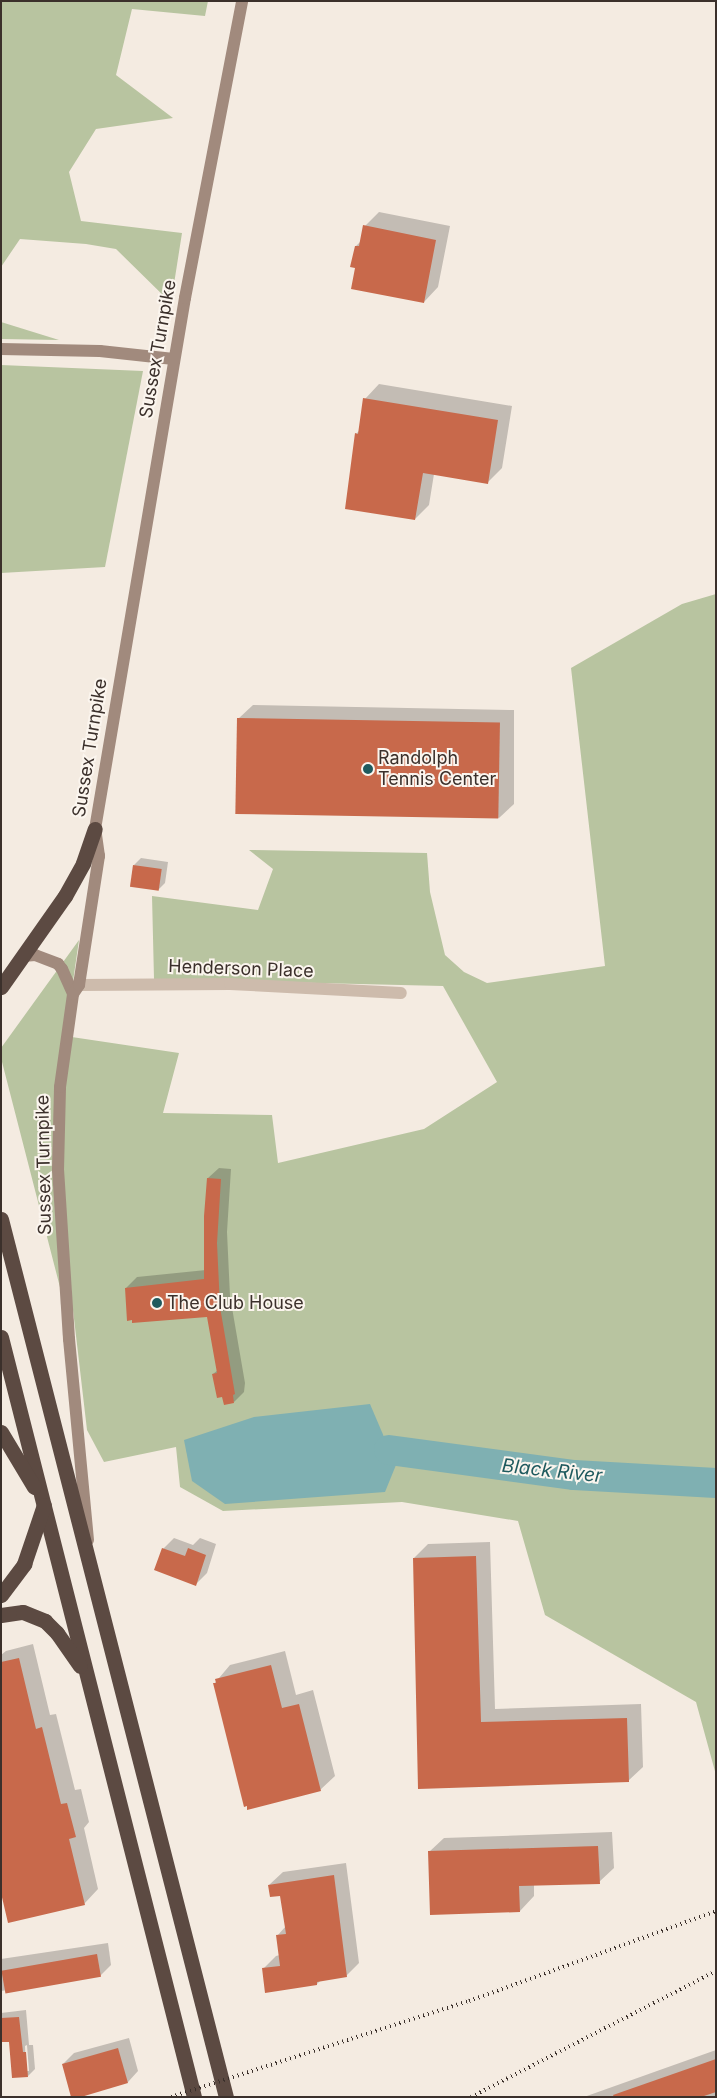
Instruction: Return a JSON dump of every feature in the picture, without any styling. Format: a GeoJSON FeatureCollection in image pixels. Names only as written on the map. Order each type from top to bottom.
{"type":"FeatureCollection","features":[{"type":"Feature","properties":{"kind":"highway"},"geometry":{"type":"LineString","coordinates":[[1,987],[65,896],[83,862],[94,829]]}},
{"type":"Feature","properties":{"kind":"highway"},"geometry":{"type":"LineString","coordinates":[[1,1219],[226,2097]]}},
{"type":"Feature","properties":{"kind":"highway"},"geometry":{"type":"LineString","coordinates":[[1,1337],[194,2097]]}},
{"type":"Feature","properties":{"kind":"highway"},"geometry":{"type":"LineString","coordinates":[[1,1432],[44,1504],[24,1564],[1,1595]]}},
{"type":"Feature","properties":{"kind":"highway"},"geometry":{"type":"LineString","coordinates":[[1,1615],[23,1612],[45,1620],[68,1647],[88,1678]]}},
{"type":"Feature","properties":{"kind":"main road","name":"Sussex Turnpike"},"geometry":{"type":"LineString","coordinates":[[91,1565],[75,1412],[58,1170],[60,1087],[99,856],[94,829],[174,359],[242,1]]}},
{"type":"Feature","properties":{"kind":"main road"},"geometry":{"type":"LineString","coordinates":[[1,349],[100,351],[174,359]]}},
{"type":"Feature","properties":{"kind":"main road"},"geometry":{"type":"LineString","coordinates":[[23,956],[35,955],[58,964],[76,989]]}},
{"type":"Feature","properties":{"kind":"street","name":"Henderson Place"},"geometry":{"type":"LineString","coordinates":[[76,989],[230,984],[402,993]]}},
{"type":"Feature","properties":{"kind":"green space"},"geometry":{"type":"Polygon","coordinates":[[[1,1],[208,1],[205,16],[132,9],[116,75],[173,118],[96,129],[69,172],[81,221],[182,233],[171,303],[116,249],[86,244],[20,239],[1,267],[1,1]]]}},
{"type":"Feature","properties":{"kind":"green space"},"geometry":{"type":"Polygon","coordinates":[[[1,322],[59,340],[1,339],[1,322]]]}},
{"type":"Feature","properties":{"kind":"green space"},"geometry":{"type":"Polygon","coordinates":[[[1,365],[143,371],[105,567],[1,573],[1,365]]]}},
{"type":"Feature","properties":{"kind":"green space"},"geometry":{"type":"Polygon","coordinates":[[[716,594],[716,1775],[696,1702],[545,1615],[518,1521],[402,1502],[223,1511],[180,1487],[176,1447],[104,1462],[87,1430],[73,1310],[63,1299],[1,1058],[1,1048],[79,940],[65,1036],[179,1053],[163,1113],[272,1115],[278,1163],[424,1129],[497,1082],[443,986],[154,979],[152,896],[258,910],[273,869],[249,850],[427,853],[430,892],[445,955],[464,972],[487,983],[605,966],[571,668],[682,604],[716,594]]]}},
{"type":"Feature","properties":{"kind":"water"},"geometry":{"type":"Polygon","coordinates":[[[370,1404],[396,1465],[385,1492],[225,1504],[192,1481],[184,1440],[254,1417],[370,1404]]]}},
{"type":"Feature","properties":{"kind":"building"},"geometry":{"type":"Polygon","coordinates":[[[363,225],[436,240],[424,303],[351,289],[355,268],[350,267],[355,246],[359,246],[363,225]]]}},
{"type":"Feature","properties":{"kind":"building"},"geometry":{"type":"Polygon","coordinates":[[[363,398],[498,420],[488,484],[423,473],[415,520],[345,509],[355,433],[358,434],[363,398]]]}},
{"type":"Feature","properties":{"kind":"building","name":"Randolph Tennis Center"},"geometry":{"type":"Polygon","coordinates":[[[237,718],[500,723],[498,819],[235,814],[237,718]]]}},
{"type":"Feature","properties":{"kind":"building"},"geometry":{"type":"Polygon","coordinates":[[[133,865],[162,869],[159,891],[130,887],[133,865]]]}},
{"type":"Feature","properties":{"kind":"building"},"geometry":{"type":"Polygon","coordinates":[[[207,1178],[221,1179],[217,1243],[220,1307],[235,1394],[233,1395],[234,1403],[224,1405],[222,1397],[217,1398],[212,1374],[217,1373],[207,1317],[132,1323],[132,1320],[127,1321],[125,1288],[204,1279],[204,1216],[207,1178]]]}},
{"type":"Feature","properties":{"kind":"building"},"geometry":{"type":"Polygon","coordinates":[[[162,1548],[185,1556],[188,1548],[206,1555],[196,1586],[154,1570],[162,1548]]]}},
{"type":"Feature","properties":{"kind":"building"},"geometry":{"type":"Polygon","coordinates":[[[476,1556],[481,1722],[627,1718],[629,1782],[418,1789],[413,1558],[476,1556]]]}},
{"type":"Feature","properties":{"kind":"building"},"geometry":{"type":"Polygon","coordinates":[[[19,1658],[36,1729],[42,1727],[61,1804],[67,1803],[76,1837],[69,1839],[85,1905],[8,1923],[1,1893],[1,1662],[19,1658]]]}},
{"type":"Feature","properties":{"kind":"building"},"geometry":{"type":"Polygon","coordinates":[[[271,1665],[282,1708],[299,1704],[321,1791],[247,1810],[247,1806],[244,1807],[213,1683],[216,1683],[215,1679],[271,1665]]]}},
{"type":"Feature","properties":{"kind":"building"},"geometry":{"type":"Polygon","coordinates":[[[598,1846],[600,1884],[519,1886],[520,1912],[430,1915],[428,1851],[598,1846]]]}},
{"type":"Feature","properties":{"kind":"building"},"geometry":{"type":"Polygon","coordinates":[[[334,1875],[347,1977],[317,1982],[317,1985],[265,1993],[262,1968],[280,1966],[276,1935],[286,1934],[280,1896],[270,1897],[268,1885],[334,1875]]]}},
{"type":"Feature","properties":{"kind":"building"},"geometry":{"type":"Polygon","coordinates":[[[97,1954],[101,1977],[5,1993],[1,1971],[97,1954]]]}},
{"type":"Feature","properties":{"kind":"building"},"geometry":{"type":"Polygon","coordinates":[[[19,2017],[23,2052],[26,2052],[28,2077],[12,2078],[9,2042],[1,2042],[1,2018],[19,2017]]]}},
{"type":"Feature","properties":{"kind":"building"},"geometry":{"type":"Polygon","coordinates":[[[118,2048],[128,2083],[81,2097],[71,2097],[62,2064],[118,2048]]]}},
{"type":"Feature","properties":{"kind":"building"},"geometry":{"type":"Polygon","coordinates":[[[716,2059],[716,2092],[701,2097],[614,2097],[613,2095],[716,2059]]]}},
{"type":"Feature","properties":{"kind":"waterway","name":"Black River"},"geometry":{"type":"LineString","coordinates":[[389,1450],[574,1475],[716,1483]]}},
{"type":"Feature","properties":{"kind":"railway"},"geometry":{"type":"LineString","coordinates":[[171,2097],[469,2001],[716,1911]]}},
{"type":"Feature","properties":{"kind":"railway"},"geometry":{"type":"LineString","coordinates":[[471,2097],[716,1971]]}},
{"type":"Feature","properties":{"kind":"place","name":"Randolph Tennis Center"},"geometry":{"type":"Point","coordinates":[368,769]}},
{"type":"Feature","properties":{"kind":"place","name":"The Club House"},"geometry":{"type":"Point","coordinates":[157,1303]}}]}
